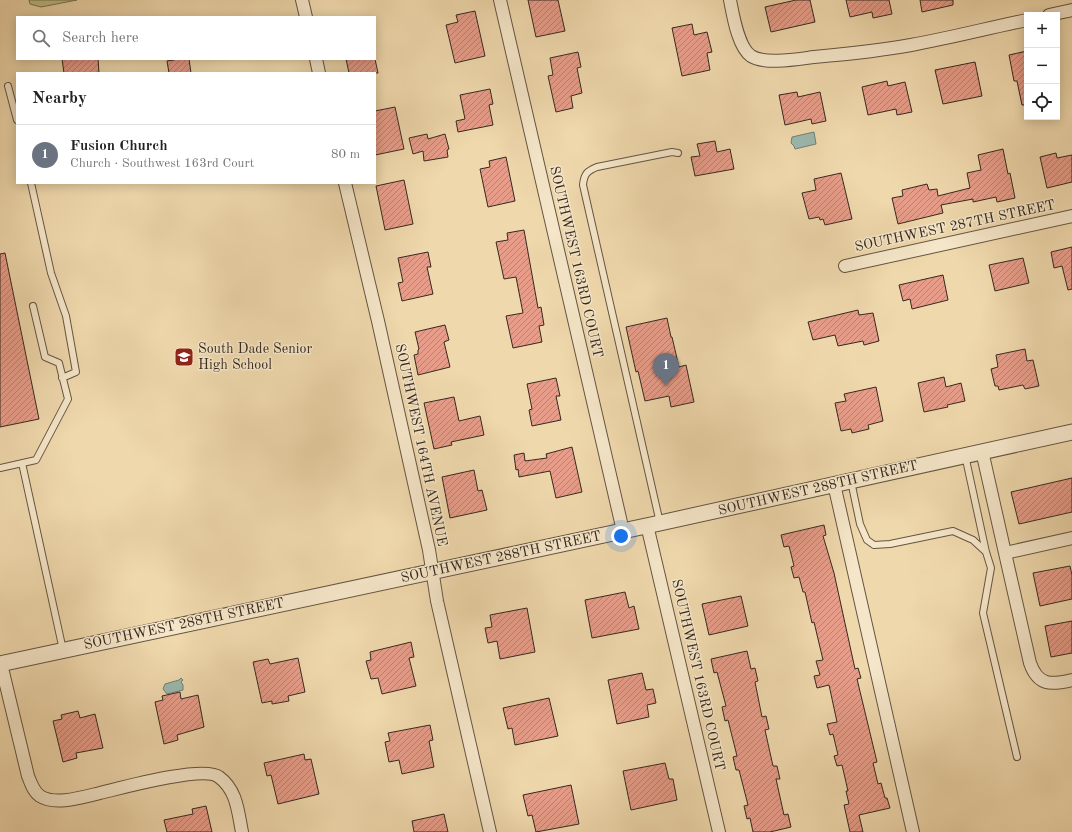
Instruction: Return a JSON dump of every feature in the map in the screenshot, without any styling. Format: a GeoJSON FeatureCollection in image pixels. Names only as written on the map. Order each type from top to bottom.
{"type":"FeatureCollection","features":[{"type":"Feature","properties":{"kind":"street"},"geometry":{"type":"LineString","coordinates":[[302,0],[306,16]]}},
{"type":"Feature","properties":{"kind":"street","name":"SOUTHWEST 163RD COURT"},"geometry":{"type":"LineString","coordinates":[[500,0],[623,531]]}},
{"type":"Feature","properties":{"kind":"street"},"geometry":{"type":"LineString","coordinates":[[730,0],[740,37],[747,52],[752,57],[763,60],[778,61],[919,44],[1024,21]]}},
{"type":"Feature","properties":{"kind":"street"},"geometry":{"type":"LineString","coordinates":[[1060,13],[1072,10]]}},
{"type":"Feature","properties":{"kind":"street"},"geometry":{"type":"LineString","coordinates":[[316,60],[319,72]]}},
{"type":"Feature","properties":{"kind":"street","name":"SOUTHWEST 164TH AVENUE"},"geometry":{"type":"LineString","coordinates":[[345,184],[378,321],[427,544],[437,601],[490,832]]}},
{"type":"Feature","properties":{"kind":"street","name":"SOUTHWEST 287TH STREET"},"geometry":{"type":"LineString","coordinates":[[844,266],[1072,216]]}},
{"type":"Feature","properties":{"kind":"street","name":"SOUTHWEST 288TH STREET"},"geometry":{"type":"LineString","coordinates":[[0,664],[623,531],[1072,432]]}},
{"type":"Feature","properties":{"kind":"street"},"geometry":{"type":"LineString","coordinates":[[982,452],[1033,673],[1039,679],[1049,683],[1072,680]]}},
{"type":"Feature","properties":{"kind":"street"},"geometry":{"type":"LineString","coordinates":[[834,484],[913,832]]}},
{"type":"Feature","properties":{"kind":"street","name":"SOUTHWEST 163RD COURT"},"geometry":{"type":"LineString","coordinates":[[654,524],[719,832]]}},
{"type":"Feature","properties":{"kind":"street"},"geometry":{"type":"LineString","coordinates":[[1005,553],[1072,538]]}},
{"type":"Feature","properties":{"kind":"street"},"geometry":{"type":"LineString","coordinates":[[0,664],[24,765],[35,791],[41,797],[51,801],[62,800],[83,797],[188,774],[209,773],[218,776],[225,782],[234,796],[242,832]]}},
{"type":"Feature","properties":{"kind":"lane"},"geometry":{"type":"LineString","coordinates":[[8,86],[16,116]]}},
{"type":"Feature","properties":{"kind":"lane"},"geometry":{"type":"LineString","coordinates":[[654,524],[583,185],[584,176],[588,171],[597,167],[672,152],[678,153]]}},
{"type":"Feature","properties":{"kind":"lane"},"geometry":{"type":"LineString","coordinates":[[31,184],[51,273],[66,316],[76,372],[62,378]]}},
{"type":"Feature","properties":{"kind":"lane"},"geometry":{"type":"LineString","coordinates":[[0,468],[36,460],[68,399],[59,363],[45,357],[33,306]]}},
{"type":"Feature","properties":{"kind":"lane"},"geometry":{"type":"LineString","coordinates":[[965,455],[986,552],[991,568],[983,614],[1017,756]]}},
{"type":"Feature","properties":{"kind":"lane"},"geometry":{"type":"LineString","coordinates":[[22,463],[63,650]]}},
{"type":"Feature","properties":{"kind":"lane"},"geometry":{"type":"LineString","coordinates":[[851,480],[860,524],[867,540],[874,545],[890,544],[953,531],[973,540],[986,552]]}},
{"type":"Feature","properties":{"kind":"green space"},"geometry":{"type":"Polygon","coordinates":[[[29,0],[77,0],[41,7],[30,4],[29,0]]]}},
{"type":"Feature","properties":{"kind":"water"},"geometry":{"type":"Polygon","coordinates":[[[814,132],[816,144],[795,149],[791,143],[792,137],[814,132]]]}},
{"type":"Feature","properties":{"kind":"water"},"geometry":{"type":"Polygon","coordinates":[[[181,678],[183,680],[181,682],[183,685],[183,690],[167,694],[163,689],[165,684],[181,678]]]}},
{"type":"Feature","properties":{"kind":"building"},"geometry":{"type":"Polygon","coordinates":[[[528,0],[558,0],[565,31],[536,37],[528,0]]]}},
{"type":"Feature","properties":{"kind":"building"},"geometry":{"type":"Polygon","coordinates":[[[796,0],[810,0],[815,22],[771,32],[765,7],[796,0]]]}},
{"type":"Feature","properties":{"kind":"building"},"geometry":{"type":"Polygon","coordinates":[[[846,0],[889,0],[892,14],[873,18],[872,12],[850,17],[846,0]]]}},
{"type":"Feature","properties":{"kind":"building"},"geometry":{"type":"Polygon","coordinates":[[[920,0],[953,0],[953,5],[922,12],[920,0]]]}},
{"type":"Feature","properties":{"kind":"building"},"geometry":{"type":"Polygon","coordinates":[[[475,11],[485,56],[455,63],[446,25],[458,22],[456,15],[475,11]]]}},
{"type":"Feature","properties":{"kind":"building"},"geometry":{"type":"Polygon","coordinates":[[[692,24],[694,35],[707,32],[712,52],[707,53],[710,70],[682,76],[672,28],[692,24]]]}},
{"type":"Feature","properties":{"kind":"building"},"geometry":{"type":"Polygon","coordinates":[[[578,52],[581,67],[577,68],[582,93],[571,96],[573,108],[556,112],[548,76],[553,75],[550,58],[578,52]]]}},
{"type":"Feature","properties":{"kind":"building"},"geometry":{"type":"Polygon","coordinates":[[[1024,52],[1024,105],[1022,105],[1017,81],[1014,81],[1009,55],[1024,52]]]}},
{"type":"Feature","properties":{"kind":"building"},"geometry":{"type":"Polygon","coordinates":[[[62,60],[98,60],[99,72],[64,72],[62,60]]]}},
{"type":"Feature","properties":{"kind":"building"},"geometry":{"type":"Polygon","coordinates":[[[189,60],[191,72],[169,72],[167,61],[189,60]]]}},
{"type":"Feature","properties":{"kind":"building"},"geometry":{"type":"Polygon","coordinates":[[[346,60],[375,60],[378,73],[376,72],[349,72],[346,60]]]}},
{"type":"Feature","properties":{"kind":"building"},"geometry":{"type":"Polygon","coordinates":[[[975,62],[982,96],[943,104],[935,70],[975,62]]]}},
{"type":"Feature","properties":{"kind":"building"},"geometry":{"type":"Polygon","coordinates":[[[887,81],[888,86],[905,82],[912,112],[897,115],[896,109],[868,115],[862,87],[887,81]]]}},
{"type":"Feature","properties":{"kind":"building"},"geometry":{"type":"Polygon","coordinates":[[[490,89],[493,104],[489,105],[493,125],[458,132],[456,121],[465,119],[460,95],[490,89]]]}},
{"type":"Feature","properties":{"kind":"building"},"geometry":{"type":"Polygon","coordinates":[[[797,92],[798,97],[820,92],[826,121],[812,124],[811,119],[785,125],[779,95],[797,92]]]}},
{"type":"Feature","properties":{"kind":"building"},"geometry":{"type":"Polygon","coordinates":[[[395,107],[404,149],[376,155],[376,111],[395,107]]]}},
{"type":"Feature","properties":{"kind":"building"},"geometry":{"type":"Polygon","coordinates":[[[427,134],[428,139],[445,134],[449,149],[447,150],[448,157],[424,161],[423,151],[413,154],[409,138],[427,134]]]}},
{"type":"Feature","properties":{"kind":"building"},"geometry":{"type":"Polygon","coordinates":[[[715,141],[717,152],[730,149],[734,169],[695,176],[691,157],[700,156],[697,144],[715,141]]]}},
{"type":"Feature","properties":{"kind":"building"},"geometry":{"type":"Polygon","coordinates":[[[1003,149],[1015,198],[997,202],[996,197],[973,202],[973,199],[941,205],[943,213],[898,224],[892,198],[903,196],[902,190],[927,184],[929,190],[937,189],[938,196],[970,188],[967,173],[981,170],[978,155],[1003,149]]]}},
{"type":"Feature","properties":{"kind":"building"},"geometry":{"type":"Polygon","coordinates":[[[1056,153],[1057,158],[1072,155],[1072,182],[1047,188],[1040,157],[1056,153]]]}},
{"type":"Feature","properties":{"kind":"building"},"geometry":{"type":"Polygon","coordinates":[[[506,157],[515,201],[488,207],[480,169],[490,167],[489,161],[506,157]]]}},
{"type":"Feature","properties":{"kind":"building"},"geometry":{"type":"Polygon","coordinates":[[[841,173],[852,219],[825,225],[823,219],[820,220],[819,217],[809,219],[802,193],[816,190],[814,179],[841,173]]]}},
{"type":"Feature","properties":{"kind":"building"},"geometry":{"type":"Polygon","coordinates":[[[404,180],[413,224],[385,230],[376,186],[404,180]]]}},
{"type":"Feature","properties":{"kind":"building"},"geometry":{"type":"Polygon","coordinates":[[[524,230],[538,308],[541,307],[544,325],[539,326],[542,342],[513,348],[506,316],[523,313],[516,277],[504,279],[496,242],[508,240],[507,233],[524,230]]]}},
{"type":"Feature","properties":{"kind":"building"},"geometry":{"type":"Polygon","coordinates":[[[1072,247],[1072,289],[1068,290],[1062,266],[1054,268],[1051,252],[1072,247]]]}},
{"type":"Feature","properties":{"kind":"building"},"geometry":{"type":"Polygon","coordinates":[[[428,252],[431,267],[427,267],[433,294],[402,301],[398,283],[403,282],[398,258],[428,252]]]}},
{"type":"Feature","properties":{"kind":"building"},"geometry":{"type":"Polygon","coordinates":[[[5,253],[39,419],[0,427],[0,254],[5,253]]]}},
{"type":"Feature","properties":{"kind":"building"},"geometry":{"type":"Polygon","coordinates":[[[1023,258],[1029,283],[995,291],[989,265],[1023,258]]]}},
{"type":"Feature","properties":{"kind":"building"},"geometry":{"type":"Polygon","coordinates":[[[943,275],[948,300],[912,309],[910,299],[903,301],[899,285],[943,275]]]}},
{"type":"Feature","properties":{"kind":"building"},"geometry":{"type":"Polygon","coordinates":[[[858,310],[859,315],[873,313],[879,341],[864,345],[863,341],[838,346],[835,335],[813,340],[808,322],[858,310]]]}},
{"type":"Feature","properties":{"kind":"building"},"geometry":{"type":"Polygon","coordinates":[[[667,318],[679,367],[686,365],[694,402],[671,407],[669,396],[645,401],[638,371],[636,372],[626,327],[667,318]]]}},
{"type":"Feature","properties":{"kind":"building"},"geometry":{"type":"Polygon","coordinates":[[[445,325],[449,340],[444,342],[450,367],[418,375],[414,355],[418,354],[419,349],[415,332],[445,325]]]}},
{"type":"Feature","properties":{"kind":"building"},"geometry":{"type":"Polygon","coordinates":[[[1025,349],[1027,361],[1033,360],[1039,386],[1025,389],[1023,385],[999,390],[998,386],[995,386],[991,369],[998,367],[996,355],[1025,349]]]}},
{"type":"Feature","properties":{"kind":"building"},"geometry":{"type":"Polygon","coordinates":[[[944,377],[946,387],[961,383],[965,401],[947,405],[948,407],[924,412],[918,383],[944,377]]]}},
{"type":"Feature","properties":{"kind":"building"},"geometry":{"type":"Polygon","coordinates":[[[556,378],[560,396],[556,396],[561,420],[532,426],[529,410],[532,409],[527,384],[556,378]]]}},
{"type":"Feature","properties":{"kind":"building"},"geometry":{"type":"Polygon","coordinates":[[[876,387],[883,421],[868,425],[869,429],[852,433],[851,429],[841,431],[835,403],[846,401],[844,394],[876,387]]]}},
{"type":"Feature","properties":{"kind":"building"},"geometry":{"type":"Polygon","coordinates":[[[454,397],[459,421],[480,416],[484,435],[451,442],[452,445],[434,449],[424,403],[454,397]]]}},
{"type":"Feature","properties":{"kind":"building"},"geometry":{"type":"Polygon","coordinates":[[[572,447],[582,492],[556,498],[550,471],[519,477],[518,469],[516,470],[514,455],[524,453],[525,461],[547,458],[546,454],[572,447]]]}},
{"type":"Feature","properties":{"kind":"building"},"geometry":{"type":"Polygon","coordinates":[[[474,470],[478,491],[482,490],[487,510],[450,518],[442,477],[474,470]]]}},
{"type":"Feature","properties":{"kind":"building"},"geometry":{"type":"Polygon","coordinates":[[[1072,478],[1072,512],[1019,524],[1011,492],[1072,478]]]}},
{"type":"Feature","properties":{"kind":"building"},"geometry":{"type":"Polygon","coordinates":[[[824,525],[826,535],[823,536],[834,573],[855,669],[858,668],[861,678],[857,679],[877,762],[873,763],[878,784],[881,783],[885,798],[887,798],[890,808],[859,815],[863,832],[850,832],[844,805],[849,804],[846,791],[848,791],[842,765],[837,766],[834,756],[838,755],[833,734],[830,735],[827,724],[837,722],[829,685],[817,688],[814,676],[820,675],[816,661],[823,660],[805,592],[803,592],[799,577],[794,578],[791,567],[794,566],[789,546],[784,547],[781,535],[824,525]]]}},
{"type":"Feature","properties":{"kind":"building"},"geometry":{"type":"Polygon","coordinates":[[[1070,566],[1072,575],[1072,599],[1040,606],[1033,573],[1070,566]]]}},
{"type":"Feature","properties":{"kind":"building"},"geometry":{"type":"Polygon","coordinates":[[[625,592],[629,608],[634,606],[639,629],[592,638],[585,600],[625,592]]]}},
{"type":"Feature","properties":{"kind":"building"},"geometry":{"type":"Polygon","coordinates":[[[741,596],[748,626],[709,635],[702,604],[741,596]]]}},
{"type":"Feature","properties":{"kind":"building"},"geometry":{"type":"Polygon","coordinates":[[[527,608],[535,652],[500,659],[497,641],[488,643],[485,628],[492,627],[490,615],[527,608]]]}},
{"type":"Feature","properties":{"kind":"building"},"geometry":{"type":"Polygon","coordinates":[[[1072,621],[1072,653],[1051,657],[1045,626],[1072,621]]]}},
{"type":"Feature","properties":{"kind":"building"},"geometry":{"type":"Polygon","coordinates":[[[411,642],[414,657],[409,658],[416,686],[382,694],[378,678],[371,679],[366,661],[371,660],[370,652],[411,642]]]}},
{"type":"Feature","properties":{"kind":"building"},"geometry":{"type":"Polygon","coordinates":[[[747,651],[751,669],[755,668],[758,681],[755,682],[762,717],[766,716],[769,729],[765,730],[773,766],[777,766],[780,779],[776,779],[784,815],[788,814],[791,827],[770,832],[753,832],[750,818],[747,819],[744,806],[748,805],[739,770],[736,770],[733,757],[737,756],[728,720],[725,721],[722,707],[726,706],[717,672],[714,673],[711,659],[747,651]]]}},
{"type":"Feature","properties":{"kind":"building"},"geometry":{"type":"Polygon","coordinates":[[[298,658],[305,692],[288,696],[289,701],[272,704],[272,701],[262,703],[253,662],[268,659],[270,664],[298,658]]]}},
{"type":"Feature","properties":{"kind":"building"},"geometry":{"type":"Polygon","coordinates":[[[642,673],[646,690],[653,689],[656,703],[647,705],[649,717],[617,724],[608,680],[642,673]]]}},
{"type":"Feature","properties":{"kind":"building"},"geometry":{"type":"Polygon","coordinates":[[[180,692],[181,699],[198,695],[204,727],[177,735],[178,740],[164,744],[155,702],[163,700],[162,696],[180,692]]]}},
{"type":"Feature","properties":{"kind":"building"},"geometry":{"type":"Polygon","coordinates":[[[549,698],[558,736],[515,745],[512,728],[508,729],[503,708],[549,698]]]}},
{"type":"Feature","properties":{"kind":"building"},"geometry":{"type":"Polygon","coordinates":[[[78,711],[80,718],[95,714],[103,748],[76,753],[77,758],[63,762],[53,721],[62,719],[61,715],[78,711]]]}},
{"type":"Feature","properties":{"kind":"building"},"geometry":{"type":"Polygon","coordinates":[[[430,725],[433,740],[429,741],[434,767],[402,774],[399,760],[389,762],[385,742],[390,741],[388,733],[430,725]]]}},
{"type":"Feature","properties":{"kind":"building"},"geometry":{"type":"Polygon","coordinates":[[[304,754],[305,760],[311,759],[319,794],[278,804],[271,775],[267,776],[264,763],[304,754]]]}},
{"type":"Feature","properties":{"kind":"building"},"geometry":{"type":"Polygon","coordinates":[[[665,763],[669,779],[673,779],[677,800],[631,810],[623,771],[665,763]]]}},
{"type":"Feature","properties":{"kind":"building"},"geometry":{"type":"Polygon","coordinates":[[[571,785],[579,824],[536,832],[532,815],[528,816],[523,795],[571,785]]]}},
{"type":"Feature","properties":{"kind":"building"},"geometry":{"type":"Polygon","coordinates":[[[206,806],[212,832],[167,832],[164,820],[193,814],[192,809],[206,806]]]}},
{"type":"Feature","properties":{"kind":"building"},"geometry":{"type":"Polygon","coordinates":[[[444,814],[448,832],[414,832],[412,821],[444,814]]]}},
{"type":"Feature","properties":{"kind":"place","name":"South Dade Senior High School"},"geometry":{"type":"Point","coordinates":[184,357]}},
{"type":"Feature","properties":{"kind":"place","name":"Fusion Church"},"geometry":{"type":"Point","coordinates":[666,386]}}]}
